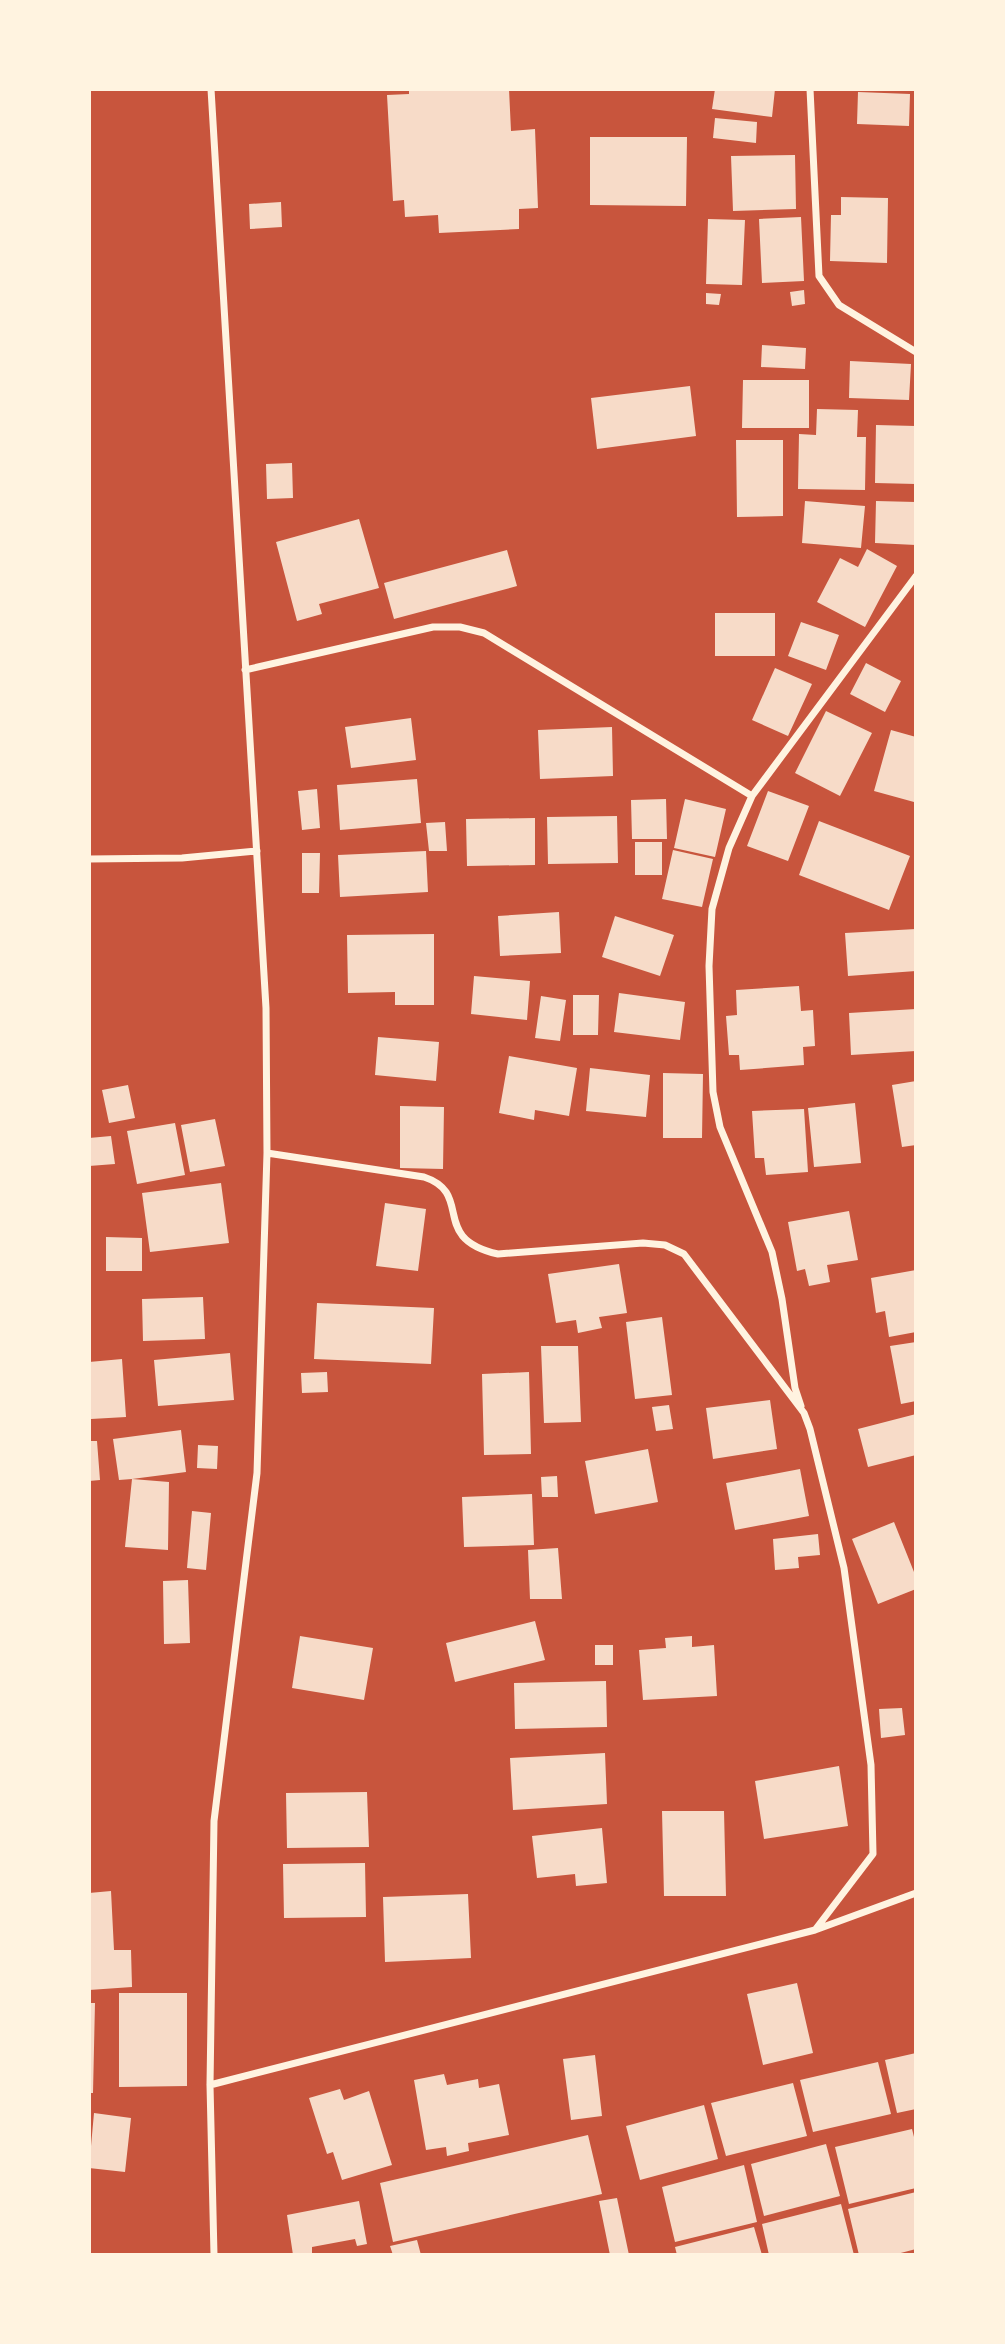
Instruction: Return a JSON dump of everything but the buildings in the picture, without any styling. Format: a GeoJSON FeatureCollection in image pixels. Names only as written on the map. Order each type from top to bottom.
{"type":"FeatureCollection","features":[{"type":"Feature","properties":{"kind":"street"},"geometry":{"type":"LineString","coordinates":[[211,89],[266,1009],[267,1153],[257,1474],[214,1821],[210,2085],[214,2255]]}},
{"type":"Feature","properties":{"kind":"street"},"geometry":{"type":"LineString","coordinates":[[810,89],[820,276],[839,305],[916,352]]}},
{"type":"Feature","properties":{"kind":"street"},"geometry":{"type":"LineString","coordinates":[[815,1930],[873,1854],[871,1765],[844,1568],[810,1429],[795,1388],[772,1252],[720,1127],[713,1092],[709,965],[712,909],[729,848],[752,796],[916,576]]}},
{"type":"Feature","properties":{"kind":"street"},"geometry":{"type":"LineString","coordinates":[[246,670],[433,627],[460,627],[484,633],[752,796]]}},
{"type":"Feature","properties":{"kind":"street"},"geometry":{"type":"LineString","coordinates":[[89,859],[182,858],[257,850]]}},
{"type":"Feature","properties":{"kind":"street"},"geometry":{"type":"LineString","coordinates":[[267,1153],[424,1177],[437,1182],[451,1200],[455,1225],[461,1237],[483,1250],[498,1254],[643,1243],[665,1245],[684,1254],[804,1413]]}},
{"type":"Feature","properties":{"kind":"street"},"geometry":{"type":"LineString","coordinates":[[210,2085],[815,1930],[916,1893]]}}]}
